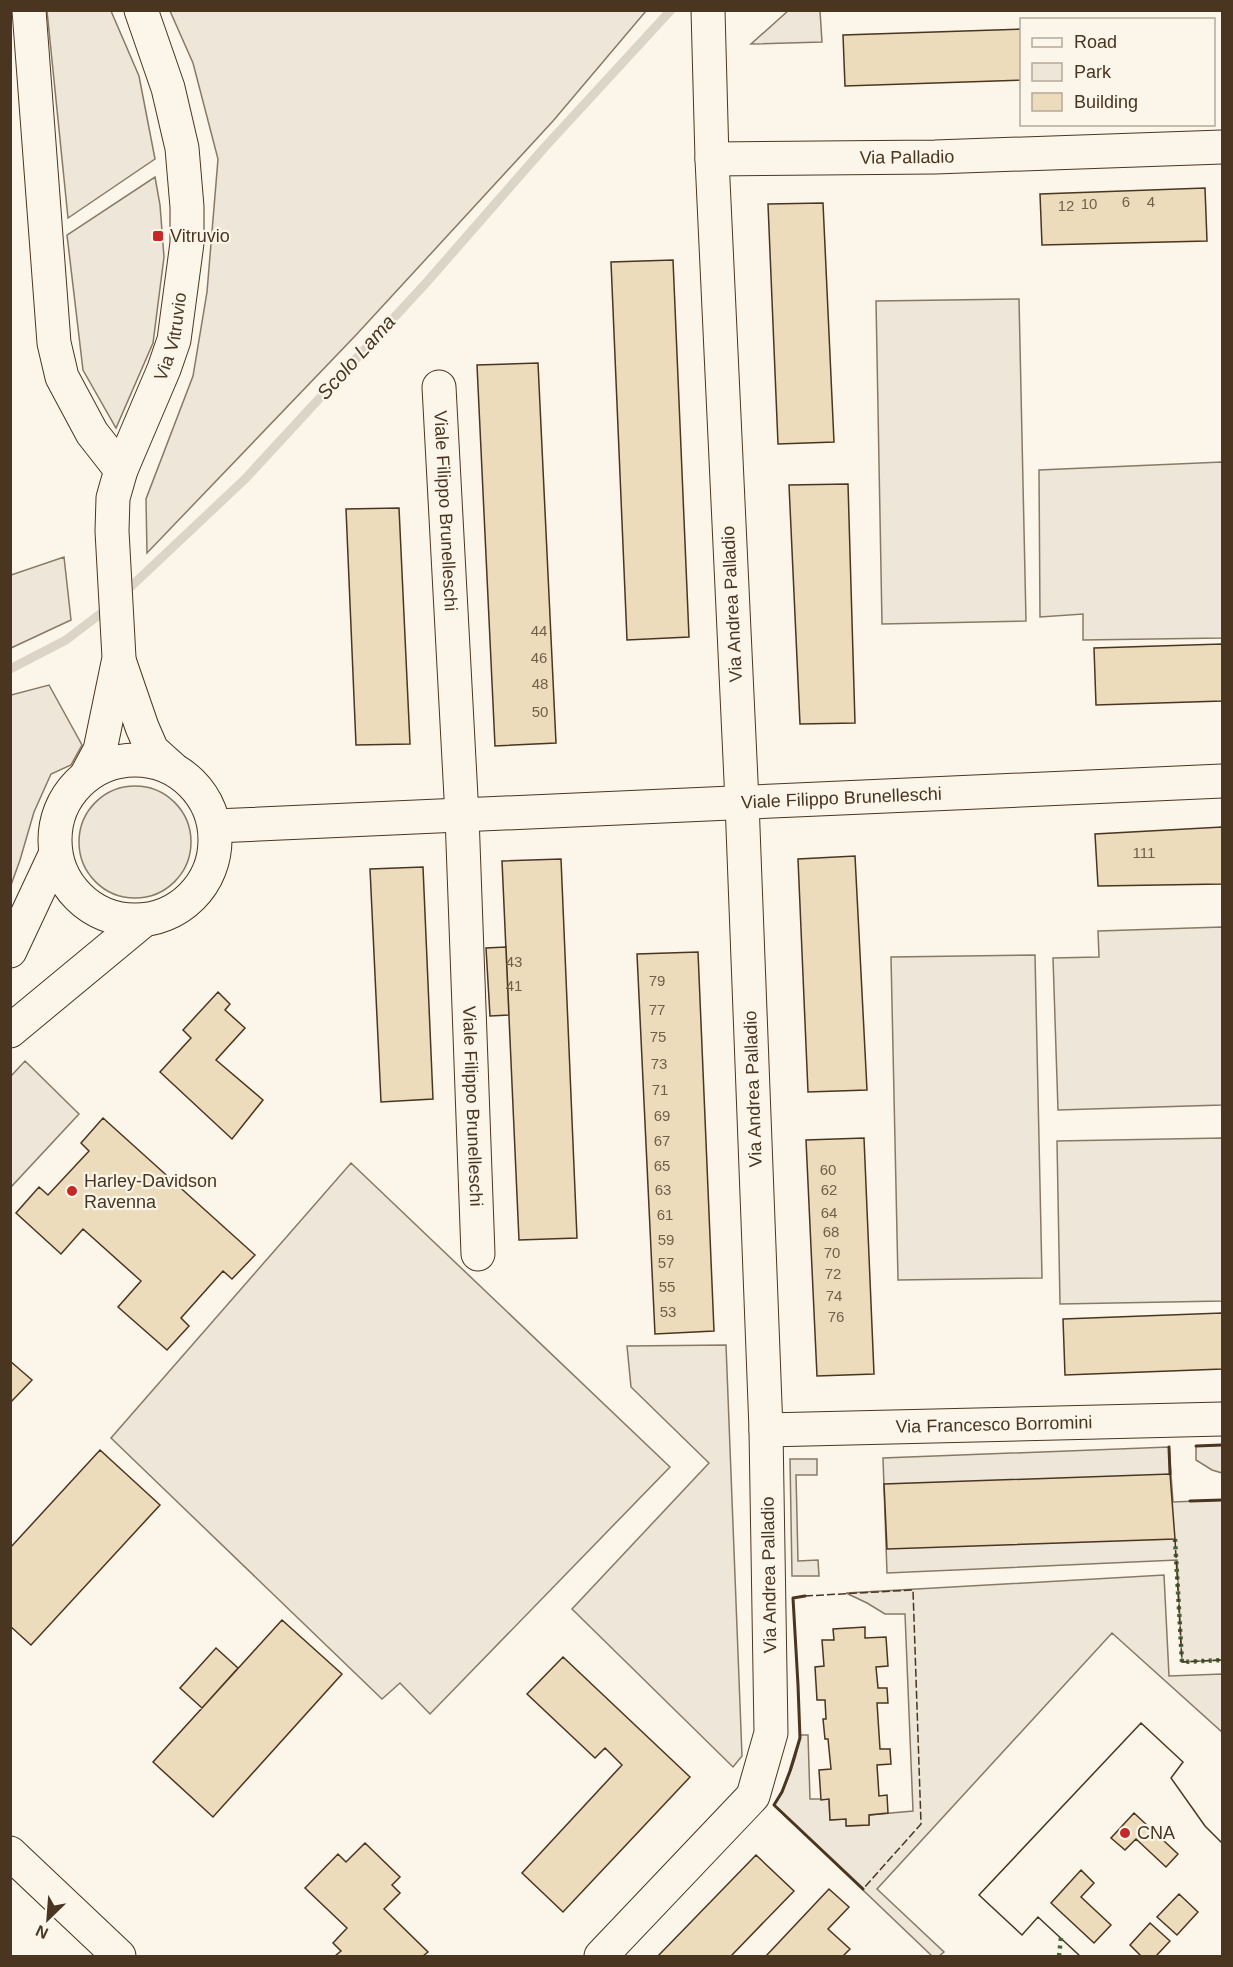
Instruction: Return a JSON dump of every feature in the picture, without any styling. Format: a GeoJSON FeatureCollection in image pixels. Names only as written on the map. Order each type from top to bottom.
{"type":"FeatureCollection","features":[{"type":"Feature","properties":{"kind":"street"},"geometry":{"type":"LineString","coordinates":[[29,10],[54,343],[62,377],[93,433],[121,470]]}},
{"type":"Feature","properties":{"kind":"street","name":"Via Vitruvio"},"geometry":{"type":"LineString","coordinates":[[141,10],[168,88],[182,148],[187,207],[187,243],[174,340],[121,470],[113,498],[112,531],[119,652],[142,727],[152,750],[172,768]]}},
{"type":"Feature","properties":{"kind":"street"},"geometry":{"type":"LineString","coordinates":[[708,25],[712,159]]}},
{"type":"Feature","properties":{"kind":"street","name":"Via Palladio"},"geometry":{"type":"LineString","coordinates":[[712,159],[935,157],[1222,147]]}},
{"type":"Feature","properties":{"kind":"street","name":"Via Andrea Palladio"},"geometry":{"type":"LineString","coordinates":[[601,1956],[753,1796],[771,1733],[766,1430],[742,802],[712,159]]}},
{"type":"Feature","properties":{"kind":"street","name":"Viale Filippo Brunelleschi"},"geometry":{"type":"LineString","coordinates":[[439,387],[462,816],[478,1254]]}},
{"type":"Feature","properties":{"kind":"street","name":"Via Vitruvio"},"geometry":{"type":"LineString","coordinates":[[86,776],[100,750],[119,652]]}},
{"type":"Feature","properties":{"kind":"street"},"geometry":{"type":"LineString","coordinates":[[10,1031],[144,921],[169,913],[191,899],[207,878],[215,853],[215,826],[207,803],[192,783],[172,768],[148,760],[123,760],[99,768],[86,776],[62,804],[55,828],[55,855],[63,878],[77,897],[97,911],[120,919],[144,921]]}},
{"type":"Feature","properties":{"kind":"street","name":"Viale Filippo Brunelleschi"},"geometry":{"type":"LineString","coordinates":[[215,826],[1222,781]]}},
{"type":"Feature","properties":{"kind":"street"},"geometry":{"type":"LineString","coordinates":[[10,951],[55,855]]}},
{"type":"Feature","properties":{"kind":"street","name":"Via Francesco Borromini"},"geometry":{"type":"LineString","coordinates":[[766,1430],[1222,1419]]}},
{"type":"Feature","properties":{"kind":"street"},"geometry":{"type":"LineString","coordinates":[[10,1853],[119,1956]]}},
{"type":"Feature","properties":{"kind":"green space"},"geometry":{"type":"Polygon","coordinates":[[[789,10],[820,11],[822,42],[751,44],[789,10]]]}},
{"type":"Feature","properties":{"kind":"green space"},"geometry":{"type":"Polygon","coordinates":[[[47,11],[111,11],[139,76],[155,159],[68,218],[47,11]]]}},
{"type":"Feature","properties":{"kind":"green space"},"geometry":{"type":"Polygon","coordinates":[[[170,11],[646,11],[553,121],[356,335],[147,553],[146,499],[193,376],[207,292],[218,159],[193,63],[170,11]]]}},
{"type":"Feature","properties":{"kind":"green space"},"geometry":{"type":"Polygon","coordinates":[[[155,177],[160,205],[164,257],[153,343],[116,428],[83,370],[67,235],[155,177]]]}},
{"type":"Feature","properties":{"kind":"green space"},"geometry":{"type":"Polygon","coordinates":[[[1019,299],[1026,621],[882,624],[876,301],[1019,299]]]}},
{"type":"Feature","properties":{"kind":"green space"},"geometry":{"type":"Polygon","coordinates":[[[1222,462],[1222,638],[1083,640],[1083,614],[1040,617],[1039,470],[1222,462]]]}},
{"type":"Feature","properties":{"kind":"green space"},"geometry":{"type":"Polygon","coordinates":[[[64,557],[71,620],[11,648],[11,575],[64,557]]]}},
{"type":"Feature","properties":{"kind":"green space"},"geometry":{"type":"Polygon","coordinates":[[[49,685],[82,745],[71,765],[51,774],[34,812],[11,885],[11,695],[49,685]]]}},
{"type":"Feature","properties":{"kind":"green space"},"geometry":{"type":"Polygon","coordinates":[[[135,786],[157,790],[175,802],[187,820],[191,842],[187,864],[175,882],[157,894],[135,898],[113,894],[95,882],[83,864],[79,842],[83,820],[95,802],[113,790],[135,786]]]}},
{"type":"Feature","properties":{"kind":"green space"},"geometry":{"type":"Polygon","coordinates":[[[1222,927],[1222,1105],[1058,1110],[1053,958],[1099,957],[1098,931],[1222,927]]]}},
{"type":"Feature","properties":{"kind":"green space"},"geometry":{"type":"Polygon","coordinates":[[[1035,955],[1042,1278],[898,1280],[891,957],[1035,955]]]}},
{"type":"Feature","properties":{"kind":"green space"},"geometry":{"type":"Polygon","coordinates":[[[25,1061],[79,1114],[11,1187],[11,1076],[25,1061]]]}},
{"type":"Feature","properties":{"kind":"green space"},"geometry":{"type":"Polygon","coordinates":[[[1222,1138],[1222,1301],[1060,1304],[1057,1141],[1222,1138]]]}},
{"type":"Feature","properties":{"kind":"green space"},"geometry":{"type":"Polygon","coordinates":[[[351,1163],[670,1467],[430,1714],[400,1683],[382,1699],[111,1438],[351,1163]]]}},
{"type":"Feature","properties":{"kind":"green space"},"geometry":{"type":"Polygon","coordinates":[[[726,1345],[742,1756],[733,1767],[572,1609],[709,1463],[631,1387],[627,1346],[726,1345]]]}},
{"type":"Feature","properties":{"kind":"green space"},"geometry":{"type":"Polygon","coordinates":[[[1222,1445],[1222,1473],[1196,1460],[1196,1446],[1222,1445]]]}},
{"type":"Feature","properties":{"kind":"green space"},"geometry":{"type":"Polygon","coordinates":[[[1169,1447],[1173,1502],[1222,1500],[1222,1660],[1182,1662],[1177,1560],[887,1573],[883,1458],[1169,1447]]]}},
{"type":"Feature","properties":{"kind":"green space"},"geometry":{"type":"Polygon","coordinates":[[[790,1459],[817,1459],[817,1475],[796,1475],[798,1561],[818,1560],[819,1576],[792,1576],[790,1459]]]}},
{"type":"Feature","properties":{"kind":"green space"},"geometry":{"type":"Polygon","coordinates":[[[1164,1575],[1169,1676],[1222,1674],[1222,1732],[1112,1633],[877,1889],[944,1952],[939,1956],[932,1956],[774,1805],[790,1771],[800,1735],[808,1735],[810,1799],[829,1799],[830,1820],[846,1819],[847,1826],[869,1825],[869,1815],[913,1811],[905,1614],[885,1614],[846,1593],[1164,1575]]]}},
{"type":"Feature","properties":{"kind":"building"},"geometry":{"type":"Polygon","coordinates":[[[1020,29],[1020,80],[845,86],[843,35],[1020,29]]]}},
{"type":"Feature","properties":{"kind":"building"},"geometry":{"type":"Polygon","coordinates":[[[1205,188],[1207,241],[1042,245],[1040,194],[1205,188]]]}},
{"type":"Feature","properties":{"kind":"building"},"geometry":{"type":"Polygon","coordinates":[[[823,203],[834,442],[778,444],[768,204],[823,203]]]}},
{"type":"Feature","properties":{"kind":"building"},"geometry":{"type":"Polygon","coordinates":[[[673,260],[689,637],[627,640],[611,262],[673,260]]]}},
{"type":"Feature","properties":{"kind":"building"},"geometry":{"type":"Polygon","coordinates":[[[538,363],[556,743],[495,746],[477,365],[538,363]]]}},
{"type":"Feature","properties":{"kind":"building"},"geometry":{"type":"Polygon","coordinates":[[[848,484],[855,723],[800,724],[789,485],[848,484]]]}},
{"type":"Feature","properties":{"kind":"building"},"geometry":{"type":"Polygon","coordinates":[[[399,508],[410,744],[356,745],[346,509],[399,508]]]}},
{"type":"Feature","properties":{"kind":"building"},"geometry":{"type":"Polygon","coordinates":[[[1222,644],[1222,701],[1096,705],[1094,648],[1222,644]]]}},
{"type":"Feature","properties":{"kind":"building"},"geometry":{"type":"Polygon","coordinates":[[[1222,827],[1222,884],[1098,886],[1095,834],[1222,827]]]}},
{"type":"Feature","properties":{"kind":"building"},"geometry":{"type":"Polygon","coordinates":[[[855,856],[867,1090],[808,1092],[798,859],[855,856]]]}},
{"type":"Feature","properties":{"kind":"building"},"geometry":{"type":"Polygon","coordinates":[[[561,859],[577,1238],[519,1240],[502,861],[561,859]]]}},
{"type":"Feature","properties":{"kind":"building"},"geometry":{"type":"Polygon","coordinates":[[[423,867],[433,1099],[381,1102],[370,869],[423,867]]]}},
{"type":"Feature","properties":{"kind":"building"},"geometry":{"type":"Polygon","coordinates":[[[506,947],[509,1015],[490,1016],[486,948],[506,947]]]}},
{"type":"Feature","properties":{"kind":"building"},"geometry":{"type":"Polygon","coordinates":[[[698,952],[714,1331],[655,1334],[637,954],[698,952]]]}},
{"type":"Feature","properties":{"kind":"building"},"geometry":{"type":"Polygon","coordinates":[[[218,992],[230,1004],[225,1010],[245,1028],[216,1060],[263,1100],[232,1139],[160,1072],[191,1038],[183,1030],[218,992]]]}},
{"type":"Feature","properties":{"kind":"building"},"geometry":{"type":"Polygon","coordinates":[[[103,1118],[255,1255],[232,1279],[223,1271],[181,1318],[189,1326],[167,1350],[118,1307],[141,1281],[83,1229],[61,1254],[16,1213],[39,1187],[48,1195],[89,1151],[81,1143],[103,1118]]]}},
{"type":"Feature","properties":{"kind":"building"},"geometry":{"type":"Polygon","coordinates":[[[864,1138],[874,1374],[817,1376],[806,1140],[864,1138]]]}},
{"type":"Feature","properties":{"kind":"building"},"geometry":{"type":"Polygon","coordinates":[[[1222,1313],[1222,1369],[1065,1375],[1063,1319],[1222,1313]]]}},
{"type":"Feature","properties":{"kind":"building"},"geometry":{"type":"Polygon","coordinates":[[[10,1361],[32,1380],[10,1403],[10,1361]]]}},
{"type":"Feature","properties":{"kind":"building"},"geometry":{"type":"Polygon","coordinates":[[[100,1450],[160,1505],[31,1645],[10,1626],[10,1548],[100,1450]]]}},
{"type":"Feature","properties":{"kind":"building"},"geometry":{"type":"Polygon","coordinates":[[[1170,1474],[1175,1539],[887,1549],[884,1484],[1170,1474]]]}},
{"type":"Feature","properties":{"kind":"building"},"geometry":{"type":"Polygon","coordinates":[[[282,1620],[342,1674],[213,1817],[153,1762],[282,1620]]]}},
{"type":"Feature","properties":{"kind":"building"},"geometry":{"type":"Polygon","coordinates":[[[865,1627],[865,1638],[886,1637],[888,1666],[876,1667],[878,1688],[887,1688],[888,1703],[877,1703],[880,1749],[890,1749],[891,1764],[877,1765],[879,1796],[887,1795],[888,1813],[869,1815],[869,1825],[846,1826],[846,1819],[830,1820],[829,1799],[821,1800],[819,1770],[831,1769],[823,1719],[826,1719],[825,1700],[817,1700],[815,1667],[824,1666],[822,1640],[834,1640],[833,1629],[865,1627]]]}},
{"type":"Feature","properties":{"kind":"building"},"geometry":{"type":"Polygon","coordinates":[[[216,1648],[238,1668],[202,1708],[180,1688],[216,1648]]]}},
{"type":"Feature","properties":{"kind":"building"},"geometry":{"type":"Polygon","coordinates":[[[563,1657],[690,1777],[563,1912],[522,1873],[622,1765],[605,1748],[595,1758],[527,1694],[563,1657]]]}},
{"type":"Feature","properties":{"kind":"building","name":"CNA"},"geometry":{"type":"Polygon","coordinates":[[[1141,1723],[1183,1762],[1171,1778],[1205,1826],[1222,1843],[1222,1956],[1156,1956],[1170,1941],[1150,1923],[1130,1945],[1141,1956],[1080,1956],[1038,1917],[1022,1935],[979,1895],[1141,1723]],[[1134,1813],[1111,1838],[1125,1850],[1136,1839],[1166,1867],[1178,1854],[1134,1813]],[[1081,1870],[1051,1903],[1094,1943],[1111,1925],[1081,1897],[1094,1883],[1081,1870]],[[1179,1894],[1157,1917],[1177,1935],[1198,1912],[1179,1894]]]}},
{"type":"Feature","properties":{"kind":"building","name":"CNA"},"geometry":{"type":"Polygon","coordinates":[[[1141,1723],[1183,1762],[1171,1778],[1205,1826],[1222,1843],[1222,1956],[1080,1956],[1038,1917],[1022,1935],[979,1895],[1141,1723]]]}},
{"type":"Feature","properties":{"kind":"building"},"geometry":{"type":"Polygon","coordinates":[[[365,1843],[400,1877],[392,1885],[400,1893],[384,1909],[428,1952],[423,1956],[335,1956],[341,1951],[333,1943],[347,1928],[305,1888],[338,1854],[346,1862],[365,1843]]]}},
{"type":"Feature","properties":{"kind":"building"},"geometry":{"type":"Polygon","coordinates":[[[756,1855],[794,1891],[731,1956],[658,1956],[756,1855]]]}},
{"type":"Feature","properties":{"kind":"building"},"geometry":{"type":"Polygon","coordinates":[[[829,1889],[849,1907],[828,1929],[850,1949],[843,1956],[766,1956],[829,1889]]]}},
{"type":"Feature","properties":{"kind":"waterway","name":"Scolo Lama"},"geometry":{"type":"LineString","coordinates":[[122,595],[245,479],[426,283],[544,148],[671,10]]}},
{"type":"Feature","properties":{"kind":"waterway","name":"Scolo Lama"},"geometry":{"type":"LineString","coordinates":[[10,669],[66,640],[108,608]]}},
{"type":"Feature","properties":{"kind":"hedge"},"geometry":{"type":"LineString","coordinates":[[1175,1539],[1182,1662],[1222,1660]]}},
{"type":"Feature","properties":{"kind":"hedge"},"geometry":{"type":"LineString","coordinates":[[1059,1956],[1061,1938]]}},
{"type":"Feature","properties":{"kind":"fence"},"geometry":{"type":"LineString","coordinates":[[1175,1539],[1182,1662],[1222,1660]]}},
{"type":"Feature","properties":{"kind":"fence"},"geometry":{"type":"LineString","coordinates":[[805,1596],[913,1590],[921,1824],[863,1889]]}},
{"type":"Feature","properties":{"kind":"wall"},"geometry":{"type":"LineString","coordinates":[[1196,1446],[1222,1445]]}},
{"type":"Feature","properties":{"kind":"wall"},"geometry":{"type":"LineString","coordinates":[[1169,1447],[1170,1474]]}},
{"type":"Feature","properties":{"kind":"wall"},"geometry":{"type":"LineString","coordinates":[[1190,1501],[1222,1500]]}},
{"type":"Feature","properties":{"kind":"wall"},"geometry":{"type":"LineString","coordinates":[[805,1596],[793,1598],[800,1738],[782,1792],[774,1805],[863,1889]]}},
{"type":"Feature","properties":{"kind":"place","name":"Vitruvio"},"geometry":{"type":"Point","coordinates":[158,236]}},
{"type":"Feature","properties":{"kind":"place","name":"Harley-Davidson Ravenna"},"geometry":{"type":"Point","coordinates":[72,1191]}},
{"type":"Feature","properties":{"kind":"place","name":"CNA"},"geometry":{"type":"Point","coordinates":[1125,1833]}}]}
